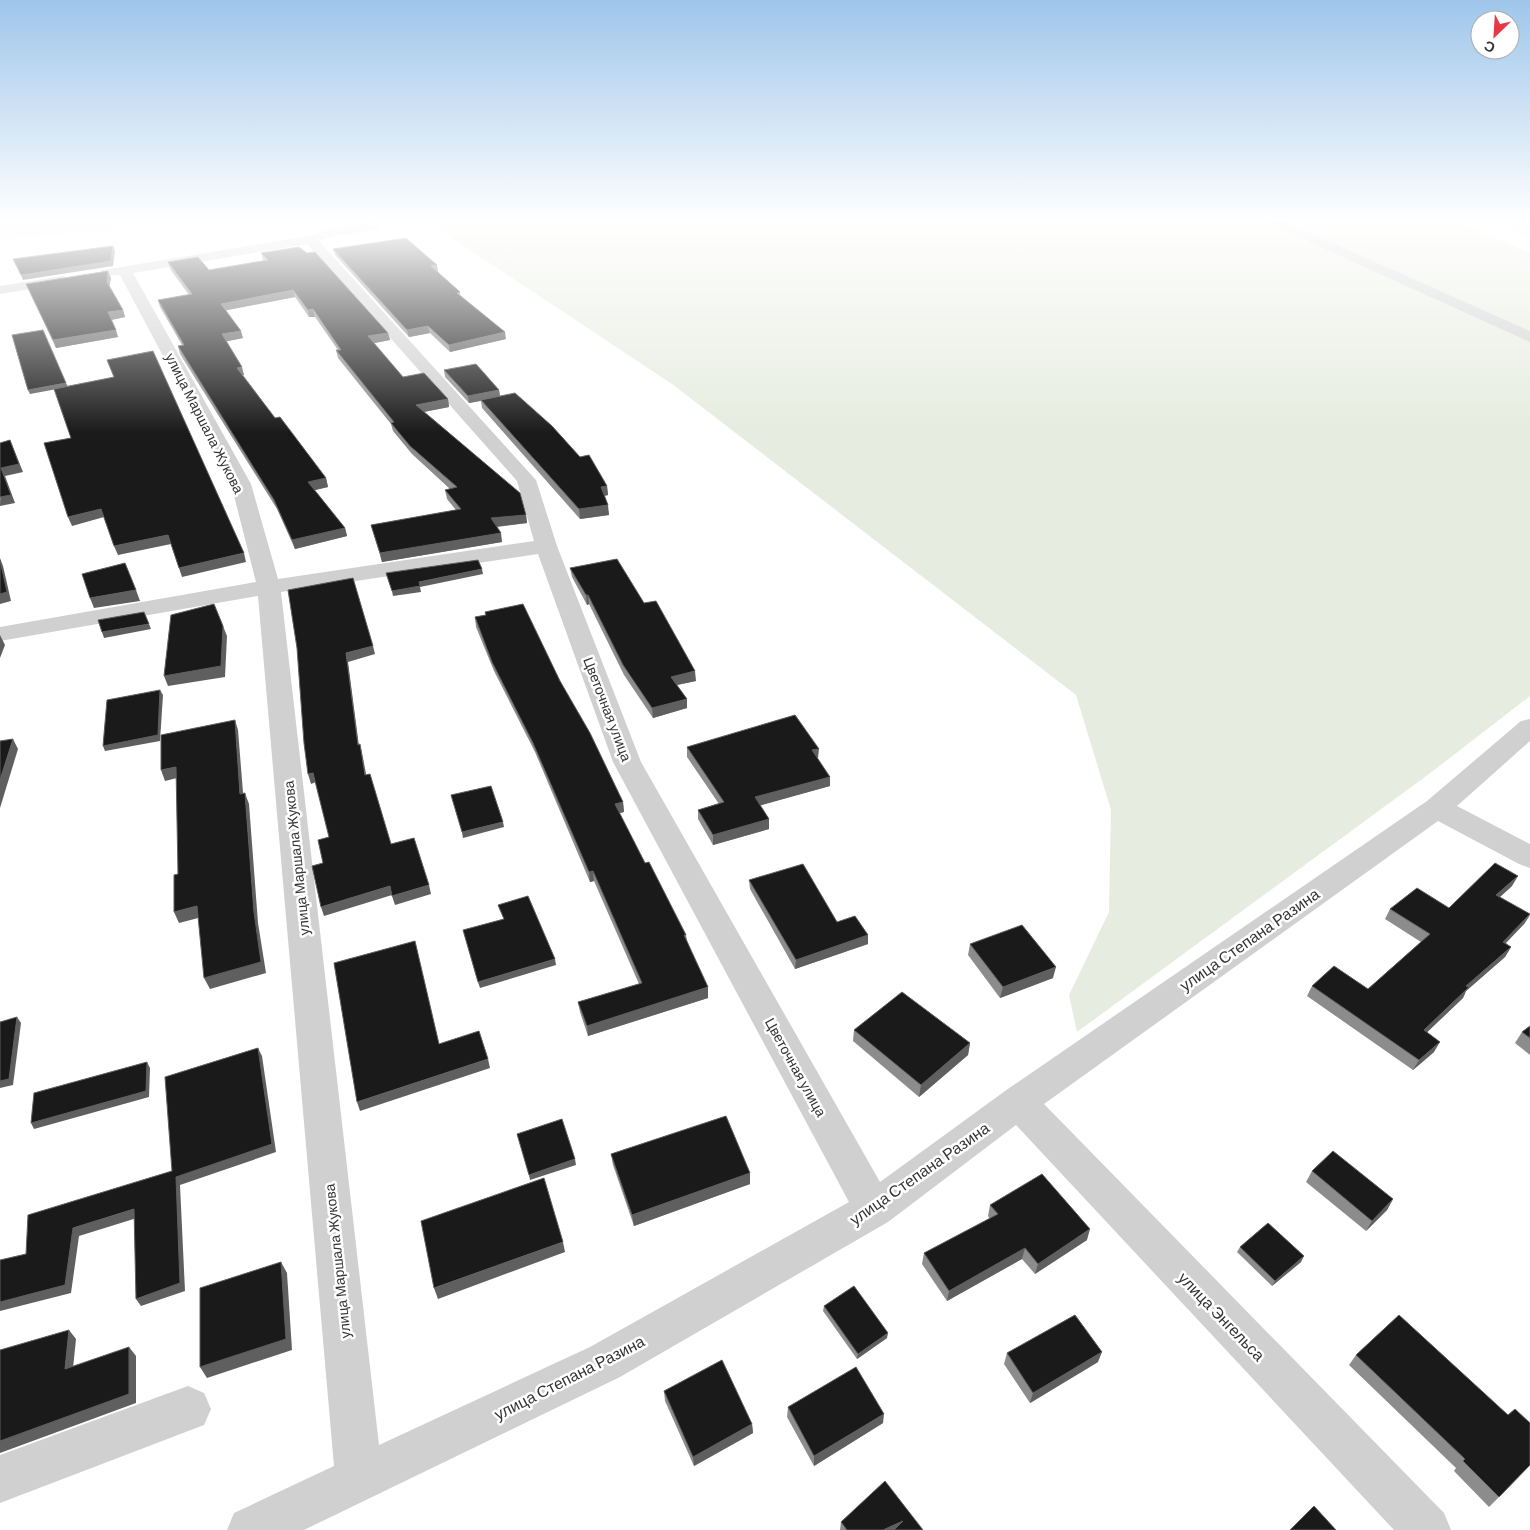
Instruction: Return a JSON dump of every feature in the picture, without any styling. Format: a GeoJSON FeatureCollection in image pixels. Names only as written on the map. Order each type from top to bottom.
{"type":"FeatureCollection","features":[{"type":"Feature","properties":{"kind":"street","name":"улица Маршала Жукова"},"geometry":{"type":"LineString","coordinates":[[121,290],[240,484],[269,587],[359,1478]]}},
{"type":"Feature","properties":{"kind":"street","name":"Цветочная улица"},"geometry":{"type":"LineString","coordinates":[[355,290],[526,480],[546,546],[627,762],[874,1209]]}},
{"type":"Feature","properties":{"kind":"street"},"geometry":{"type":"LineString","coordinates":[[1427,290],[1530,337]]}},
{"type":"Feature","properties":{"kind":"street"},"geometry":{"type":"LineString","coordinates":[[0,634],[269,587],[546,546]]}},
{"type":"Feature","properties":{"kind":"street","name":"улица Степана Разина"},"geometry":{"type":"LineString","coordinates":[[251,1530],[605,1362],[874,1209],[1018,1102],[1437,808],[1530,727]]}},
{"type":"Feature","properties":{"kind":"street"},"geometry":{"type":"LineString","coordinates":[[1437,808],[1530,857]]}},
{"type":"Feature","properties":{"kind":"street","name":"улица Энгельса"},"geometry":{"type":"LineString","coordinates":[[1018,1102],[1427,1530]]}},
{"type":"Feature","properties":{"kind":"street"},"geometry":{"type":"LineString","coordinates":[[0,1479],[188,1409]]}},
{"type":"Feature","properties":{"kind":"shaded area"},"geometry":{"type":"Polygon","coordinates":[[[531,290],[1530,290],[1530,696],[1429,774],[1077,1032],[1069,995],[1109,912],[1111,810],[1076,695],[672,384],[531,290]]]}},
{"type":"Feature","properties":{"kind":"building"},"geometry":{"type":"Polygon","coordinates":[[[29,290],[112,290],[123,310],[108,312],[116,330],[53,340],[29,290]]]}},
{"type":"Feature","properties":{"kind":"building"},"geometry":{"type":"Polygon","coordinates":[[[189,290],[291,290],[221,304],[241,331],[222,334],[242,367],[237,368],[275,418],[280,417],[326,478],[308,482],[345,528],[292,540],[274,500],[178,346],[184,345],[158,300],[192,294],[189,290]]]}},
{"type":"Feature","properties":{"kind":"building"},"geometry":{"type":"Polygon","coordinates":[[[293,290],[350,290],[388,333],[368,336],[403,377],[424,373],[448,399],[416,405],[520,493],[526,515],[491,518],[501,533],[380,553],[371,525],[461,509],[445,490],[457,487],[410,446],[391,423],[394,422],[336,350],[341,350],[313,309],[308,310],[293,290]]]}},
{"type":"Feature","properties":{"kind":"building"},"geometry":{"type":"Polygon","coordinates":[[[371,290],[458,290],[460,292],[457,293],[505,332],[449,345],[428,326],[407,330],[371,290]]]}},
{"type":"Feature","properties":{"kind":"building"},"geometry":{"type":"Polygon","coordinates":[[[43,330],[66,383],[28,390],[12,335],[43,330]]]}},
{"type":"Feature","properties":{"kind":"building"},"geometry":{"type":"Polygon","coordinates":[[[153,351],[244,553],[179,568],[168,535],[114,546],[101,509],[68,517],[44,443],[71,438],[54,389],[114,377],[107,360],[153,351]]]}},
{"type":"Feature","properties":{"kind":"building"},"geometry":{"type":"Polygon","coordinates":[[[476,364],[499,390],[468,396],[444,370],[476,364]]]}},
{"type":"Feature","properties":{"kind":"building"},"geometry":{"type":"Polygon","coordinates":[[[515,393],[552,426],[580,457],[589,455],[607,486],[601,487],[608,505],[579,509],[481,400],[515,393]]]}},
{"type":"Feature","properties":{"kind":"building"},"geometry":{"type":"Polygon","coordinates":[[[10,440],[19,464],[1,468],[11,495],[0,497],[0,443],[10,440]]]}},
{"type":"Feature","properties":{"kind":"building"},"geometry":{"type":"Polygon","coordinates":[[[617,559],[644,603],[656,601],[695,671],[671,677],[687,699],[652,708],[623,665],[588,595],[586,595],[570,568],[617,559]]]}},
{"type":"Feature","properties":{"kind":"building"},"geometry":{"type":"Polygon","coordinates":[[[0,560],[7,592],[0,594],[0,560]]]}},
{"type":"Feature","properties":{"kind":"building"},"geometry":{"type":"Polygon","coordinates":[[[478,560],[482,569],[419,582],[420,586],[392,591],[386,573],[478,560]]]}},
{"type":"Feature","properties":{"kind":"building"},"geometry":{"type":"Polygon","coordinates":[[[125,563],[136,590],[90,598],[82,574],[125,563]]]}},
{"type":"Feature","properties":{"kind":"building"},"geometry":{"type":"Polygon","coordinates":[[[353,578],[373,646],[346,653],[358,745],[360,744],[365,775],[370,774],[391,844],[414,838],[429,885],[392,896],[390,886],[321,907],[312,866],[323,863],[318,840],[329,837],[313,773],[308,774],[297,648],[288,590],[353,578]]]}},
{"type":"Feature","properties":{"kind":"building"},"geometry":{"type":"Polygon","coordinates":[[[214,604],[223,626],[221,666],[164,676],[171,615],[214,604]]]}},
{"type":"Feature","properties":{"kind":"building"},"geometry":{"type":"Polygon","coordinates":[[[523,604],[560,681],[590,733],[623,802],[615,804],[645,863],[649,862],[686,935],[684,935],[708,987],[587,1026],[578,1002],[642,983],[593,871],[589,872],[533,743],[492,662],[475,617],[486,615],[485,612],[523,604]]]}},
{"type":"Feature","properties":{"kind":"building"},"geometry":{"type":"Polygon","coordinates":[[[144,612],[149,624],[102,632],[98,620],[144,612]]]}},
{"type":"Feature","properties":{"kind":"building"},"geometry":{"type":"Polygon","coordinates":[[[160,690],[158,735],[103,746],[107,700],[160,690]]]}},
{"type":"Feature","properties":{"kind":"building"},"geometry":{"type":"Polygon","coordinates":[[[795,715],[819,749],[812,750],[830,777],[755,797],[769,819],[713,835],[698,810],[724,802],[687,747],[795,715]]]}},
{"type":"Feature","properties":{"kind":"building"},"geometry":{"type":"Polygon","coordinates":[[[235,720],[240,794],[245,793],[254,912],[261,962],[204,978],[197,906],[174,912],[174,875],[178,874],[176,767],[161,770],[161,735],[235,720]]]}},
{"type":"Feature","properties":{"kind":"building"},"geometry":{"type":"Polygon","coordinates":[[[13,739],[0,780],[0,741],[13,739]]]}},
{"type":"Feature","properties":{"kind":"building"},"geometry":{"type":"Polygon","coordinates":[[[491,786],[503,822],[462,832],[451,795],[491,786]]]}},
{"type":"Feature","properties":{"kind":"building"},"geometry":{"type":"Polygon","coordinates":[[[1495,863],[1518,876],[1496,895],[1530,914],[1503,942],[1511,947],[1466,986],[1469,987],[1424,1030],[1440,1042],[1419,1060],[1312,986],[1334,966],[1368,989],[1430,934],[1390,909],[1417,888],[1449,908],[1495,863]]]}},
{"type":"Feature","properties":{"kind":"building"},"geometry":{"type":"Polygon","coordinates":[[[803,864],[837,922],[855,916],[868,935],[796,960],[749,880],[803,864]]]}},
{"type":"Feature","properties":{"kind":"building"},"geometry":{"type":"Polygon","coordinates":[[[528,896],[555,959],[478,982],[463,930],[504,919],[498,905],[528,896]]]}},
{"type":"Feature","properties":{"kind":"building"},"geometry":{"type":"Polygon","coordinates":[[[1022,925],[1056,967],[1003,987],[970,944],[1022,925]]]}},
{"type":"Feature","properties":{"kind":"building"},"geometry":{"type":"Polygon","coordinates":[[[415,941],[439,1044],[479,1031],[488,1059],[357,1102],[334,963],[415,941]]]}},
{"type":"Feature","properties":{"kind":"building"},"geometry":{"type":"Polygon","coordinates":[[[902,992],[970,1043],[921,1085],[854,1030],[902,992]]]}},
{"type":"Feature","properties":{"kind":"building"},"geometry":{"type":"Polygon","coordinates":[[[17,1017],[9,1079],[0,1081],[0,1022],[17,1017]]]}},
{"type":"Feature","properties":{"kind":"building"},"geometry":{"type":"Polygon","coordinates":[[[1530,1026],[1530,1038],[1522,1032],[1530,1026]]]}},
{"type":"Feature","properties":{"kind":"building"},"geometry":{"type":"Polygon","coordinates":[[[258,1048],[272,1144],[176,1177],[180,1283],[136,1299],[134,1209],[73,1228],[65,1285],[0,1302],[0,1260],[26,1254],[28,1215],[172,1171],[165,1077],[258,1048]]]}},
{"type":"Feature","properties":{"kind":"building"},"geometry":{"type":"Polygon","coordinates":[[[147,1062],[146,1091],[31,1123],[34,1093],[147,1062]]]}},
{"type":"Feature","properties":{"kind":"building"},"geometry":{"type":"Polygon","coordinates":[[[726,1116],[750,1173],[632,1215],[611,1154],[726,1116]]]}},
{"type":"Feature","properties":{"kind":"building"},"geometry":{"type":"Polygon","coordinates":[[[562,1119],[575,1159],[529,1175],[517,1134],[562,1119]]]}},
{"type":"Feature","properties":{"kind":"building"},"geometry":{"type":"Polygon","coordinates":[[[1333,1151],[1393,1199],[1372,1221],[1312,1171],[1333,1151]]]}},
{"type":"Feature","properties":{"kind":"building"},"geometry":{"type":"Polygon","coordinates":[[[1042,1174],[1090,1229],[1038,1264],[1025,1248],[949,1291],[924,1253],[998,1214],[990,1205],[1042,1174]]]}},
{"type":"Feature","properties":{"kind":"building"},"geometry":{"type":"Polygon","coordinates":[[[544,1178],[563,1242],[434,1288],[421,1221],[544,1178]]]}},
{"type":"Feature","properties":{"kind":"building"},"geometry":{"type":"Polygon","coordinates":[[[1268,1223],[1304,1256],[1275,1281],[1240,1247],[1268,1223]]]}},
{"type":"Feature","properties":{"kind":"building"},"geometry":{"type":"Polygon","coordinates":[[[281,1262],[286,1339],[200,1367],[200,1288],[281,1262]]]}},
{"type":"Feature","properties":{"kind":"building"},"geometry":{"type":"Polygon","coordinates":[[[854,1286],[888,1333],[858,1354],[824,1306],[854,1286]]]}},
{"type":"Feature","properties":{"kind":"building"},"geometry":{"type":"Polygon","coordinates":[[[1075,1315],[1102,1352],[1033,1393],[1007,1353],[1075,1315]]]}},
{"type":"Feature","properties":{"kind":"building"},"geometry":{"type":"Polygon","coordinates":[[[1399,1315],[1508,1415],[1515,1409],[1530,1423],[1530,1465],[1499,1497],[1463,1461],[1465,1459],[1356,1355],[1399,1315]]]}},
{"type":"Feature","properties":{"kind":"building"},"geometry":{"type":"Polygon","coordinates":[[[69,1330],[65,1369],[129,1347],[129,1394],[0,1441],[0,1350],[69,1330]]]}},
{"type":"Feature","properties":{"kind":"building"},"geometry":{"type":"Polygon","coordinates":[[[722,1360],[752,1424],[693,1457],[664,1391],[722,1360]]]}},
{"type":"Feature","properties":{"kind":"building"},"geometry":{"type":"Polygon","coordinates":[[[856,1367],[884,1414],[814,1456],[788,1407],[856,1367]]]}},
{"type":"Feature","properties":{"kind":"building"},"geometry":{"type":"Polygon","coordinates":[[[885,1481],[923,1530],[894,1530],[903,1521],[883,1530],[847,1530],[841,1522],[885,1481]]]}},
{"type":"Feature","properties":{"kind":"building"},"geometry":{"type":"Polygon","coordinates":[[[1314,1506],[1336,1530],[1290,1530],[1314,1506]]]}}]}
